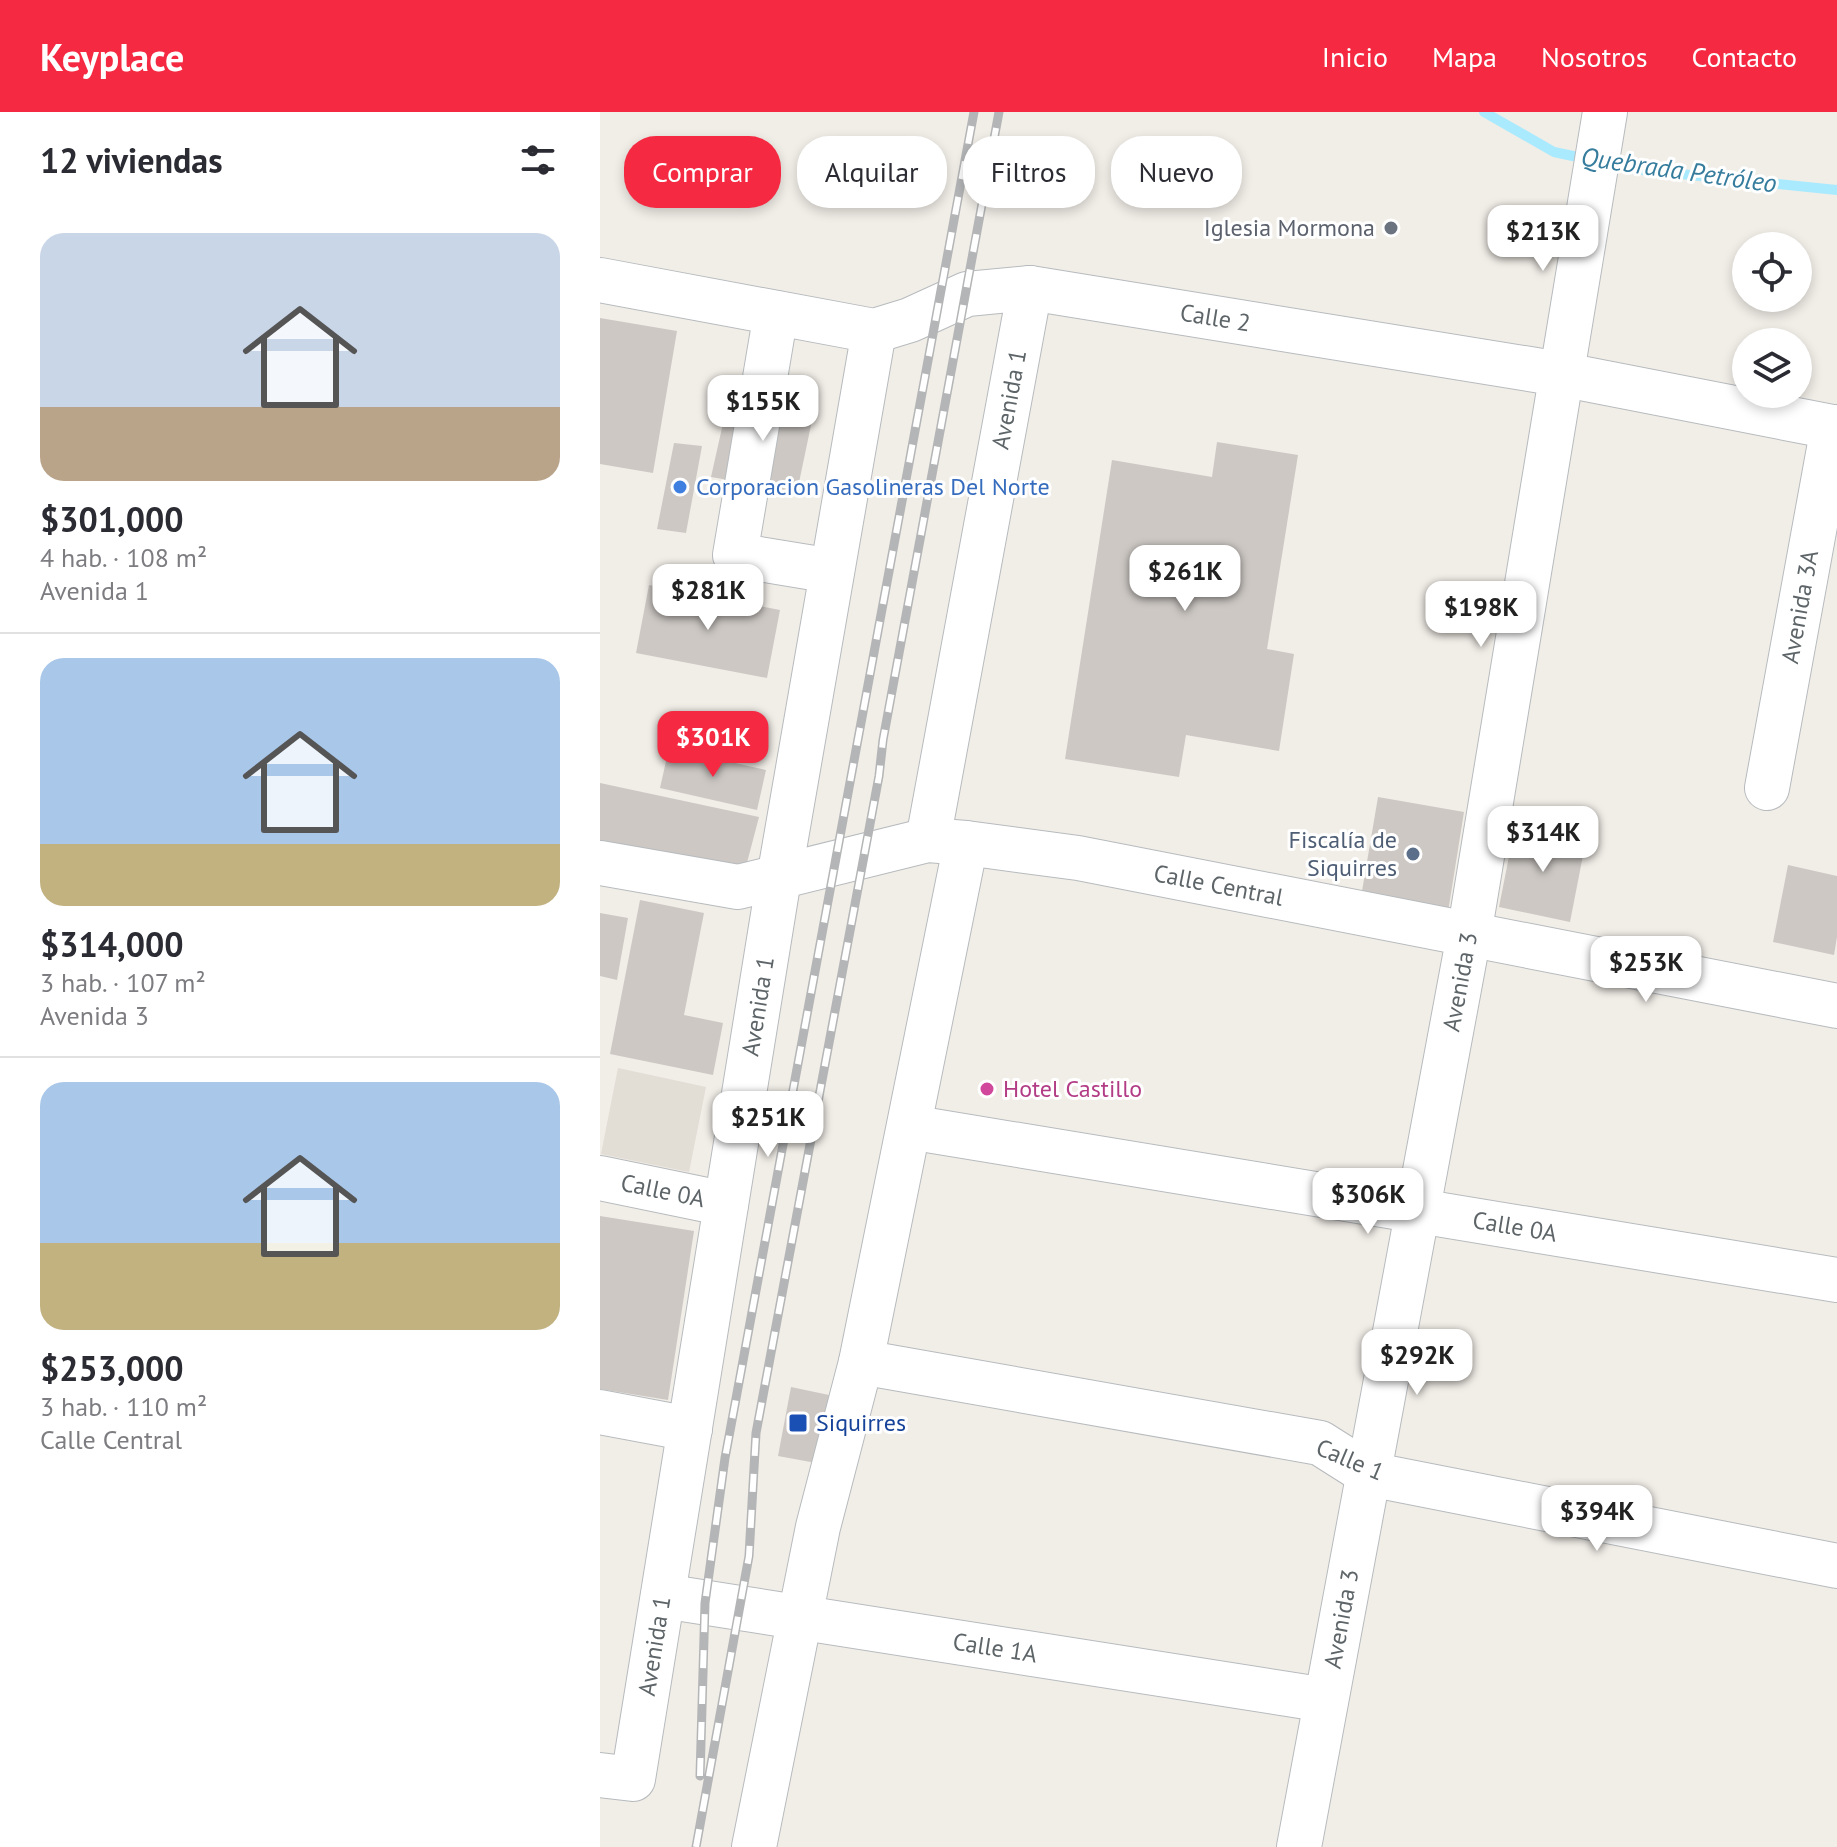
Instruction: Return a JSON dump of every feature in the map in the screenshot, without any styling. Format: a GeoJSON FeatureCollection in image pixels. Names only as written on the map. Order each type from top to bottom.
{"type":"FeatureCollection","features":[{"type":"Feature","properties":{"kind":"street","name":"Avenida 3"},"geometry":{"type":"LineString","coordinates":[[1299,1847],[1469,935],[1603,126]]}},
{"type":"Feature","properties":{"kind":"street","name":"Calle 2"},"geometry":{"type":"LineString","coordinates":[[600,280],[874,331],[910,320],[967,294],[1030,288],[1560,374],[1835,427]]}},
{"type":"Feature","properties":{"kind":"street","name":"Avenida 1"},"geometry":{"type":"LineString","coordinates":[[754,1847],[818,1527],[861,1362],[909,1127],[947,842],[1030,288]]}},
{"type":"Feature","properties":{"kind":"street"},"geometry":{"type":"LineString","coordinates":[[776,313],[735,555],[832,571]]}},
{"type":"Feature","properties":{"kind":"street","name":"Avenida 1"},"geometry":{"type":"LineString","coordinates":[[617,1777],[663,1596],[779,878],[874,331]]}},
{"type":"Feature","properties":{"kind":"street","name":"Avenida 3A"},"geometry":{"type":"LineString","coordinates":[[1767,788],[1835,427]]}},
{"type":"Feature","properties":{"kind":"street","name":"Calle Central"},"geometry":{"type":"LineString","coordinates":[[600,863],[738,887],[947,842],[1078,858],[1837,1006]]}},
{"type":"Feature","properties":{"kind":"street","name":"Calle 0A"},"geometry":{"type":"LineString","coordinates":[[909,1127],[1837,1280]]}},
{"type":"Feature","properties":{"kind":"street","name":"Calle 0A"},"geometry":{"type":"LineString","coordinates":[[600,1178],[726,1204]]}},
{"type":"Feature","properties":{"kind":"street","name":"Calle 1"},"geometry":{"type":"LineString","coordinates":[[861,1362],[1320,1443],[1369,1474],[1837,1566]]}},
{"type":"Feature","properties":{"kind":"street"},"geometry":{"type":"LineString","coordinates":[[600,1412],[690,1429]]}},
{"type":"Feature","properties":{"kind":"street","name":"Calle 1A"},"geometry":{"type":"LineString","coordinates":[[663,1596],[1326,1700]]}},
{"type":"Feature","properties":{"kind":"shaded area"},"geometry":{"type":"Polygon","coordinates":[[[618,1068],[706,1087],[689,1172],[601,1154],[618,1068]]]}},
{"type":"Feature","properties":{"kind":"building"},"geometry":{"type":"Polygon","coordinates":[[[600,318],[677,331],[653,473],[600,464],[600,318]]]}},
{"type":"Feature","properties":{"kind":"building"},"geometry":{"type":"Polygon","coordinates":[[[730,392],[814,411],[797,492],[711,477],[730,392]]]}},
{"type":"Feature","properties":{"kind":"building"},"geometry":{"type":"Polygon","coordinates":[[[1217,442],[1298,455],[1267,649],[1294,654],[1279,751],[1186,735],[1179,777],[1065,759],[1112,460],[1212,477],[1217,442]]]}},
{"type":"Feature","properties":{"kind":"building","name":"Corporacion Gasolineras Del Norte"},"geometry":{"type":"Polygon","coordinates":[[[674,443],[702,446],[686,533],[657,529],[674,443]]]}},
{"type":"Feature","properties":{"kind":"building"},"geometry":{"type":"Polygon","coordinates":[[[649,585],[780,610],[767,678],[636,653],[649,585]]]}},
{"type":"Feature","properties":{"kind":"building"},"geometry":{"type":"Polygon","coordinates":[[[669,748],[766,770],[757,810],[660,788],[669,748]]]}},
{"type":"Feature","properties":{"kind":"building"},"geometry":{"type":"Polygon","coordinates":[[[600,783],[759,817],[743,878],[600,850],[600,783]]]}},
{"type":"Feature","properties":{"kind":"building","name":"Fiscalía de Siquirres"},"geometry":{"type":"Polygon","coordinates":[[[1378,797],[1464,812],[1448,912],[1361,897],[1378,797]]]}},
{"type":"Feature","properties":{"kind":"building"},"geometry":{"type":"Polygon","coordinates":[[[1515,826],[1586,840],[1570,922],[1499,907],[1515,826]]]}},
{"type":"Feature","properties":{"kind":"building"},"geometry":{"type":"Polygon","coordinates":[[[1788,865],[1837,876],[1834,955],[1773,942],[1788,865]]]}},
{"type":"Feature","properties":{"kind":"building"},"geometry":{"type":"Polygon","coordinates":[[[640,900],[704,913],[684,1015],[723,1023],[713,1075],[610,1054],[640,900]]]}},
{"type":"Feature","properties":{"kind":"building"},"geometry":{"type":"Polygon","coordinates":[[[600,913],[628,918],[617,980],[600,976],[600,913]]]}},
{"type":"Feature","properties":{"kind":"building"},"geometry":{"type":"Polygon","coordinates":[[[600,1216],[694,1231],[668,1400],[600,1389],[600,1216]]]}},
{"type":"Feature","properties":{"kind":"building"},"geometry":{"type":"Polygon","coordinates":[[[791,1387],[829,1395],[816,1463],[778,1456],[791,1387]]]}},
{"type":"Feature","properties":{"kind":"waterway","name":"Quebrada Petróleo"},"geometry":{"type":"LineString","coordinates":[[1484,112],[1554,152],[1587,159]]}},
{"type":"Feature","properties":{"kind":"waterway","name":"Quebrada Petróleo"},"geometry":{"type":"LineString","coordinates":[[1606,163],[1632,169],[1837,190]]}},
{"type":"Feature","properties":{"kind":"railway"},"geometry":{"type":"LineString","coordinates":[[700,1776],[705,1603],[725,1458],[974,112]]}},
{"type":"Feature","properties":{"kind":"railway"},"geometry":{"type":"LineString","coordinates":[[696,1847],[749,1556],[756,1433],[999,112]]}},
{"type":"Feature","properties":{"kind":"place","name":"Iglesia Mormona"},"geometry":{"type":"Point","coordinates":[1391,228]}},
{"type":"Feature","properties":{"kind":"place","name":"Corporacion Gasolineras Del Norte"},"geometry":{"type":"Point","coordinates":[680,487]}},
{"type":"Feature","properties":{"kind":"place","name":"Fiscalía de Siquirres"},"geometry":{"type":"Point","coordinates":[1413,854]}},
{"type":"Feature","properties":{"kind":"place","name":"Hotel Castillo"},"geometry":{"type":"Point","coordinates":[987,1089]}},
{"type":"Feature","properties":{"kind":"place","name":"Siquirres"},"geometry":{"type":"Point","coordinates":[798,1423]}}]}
